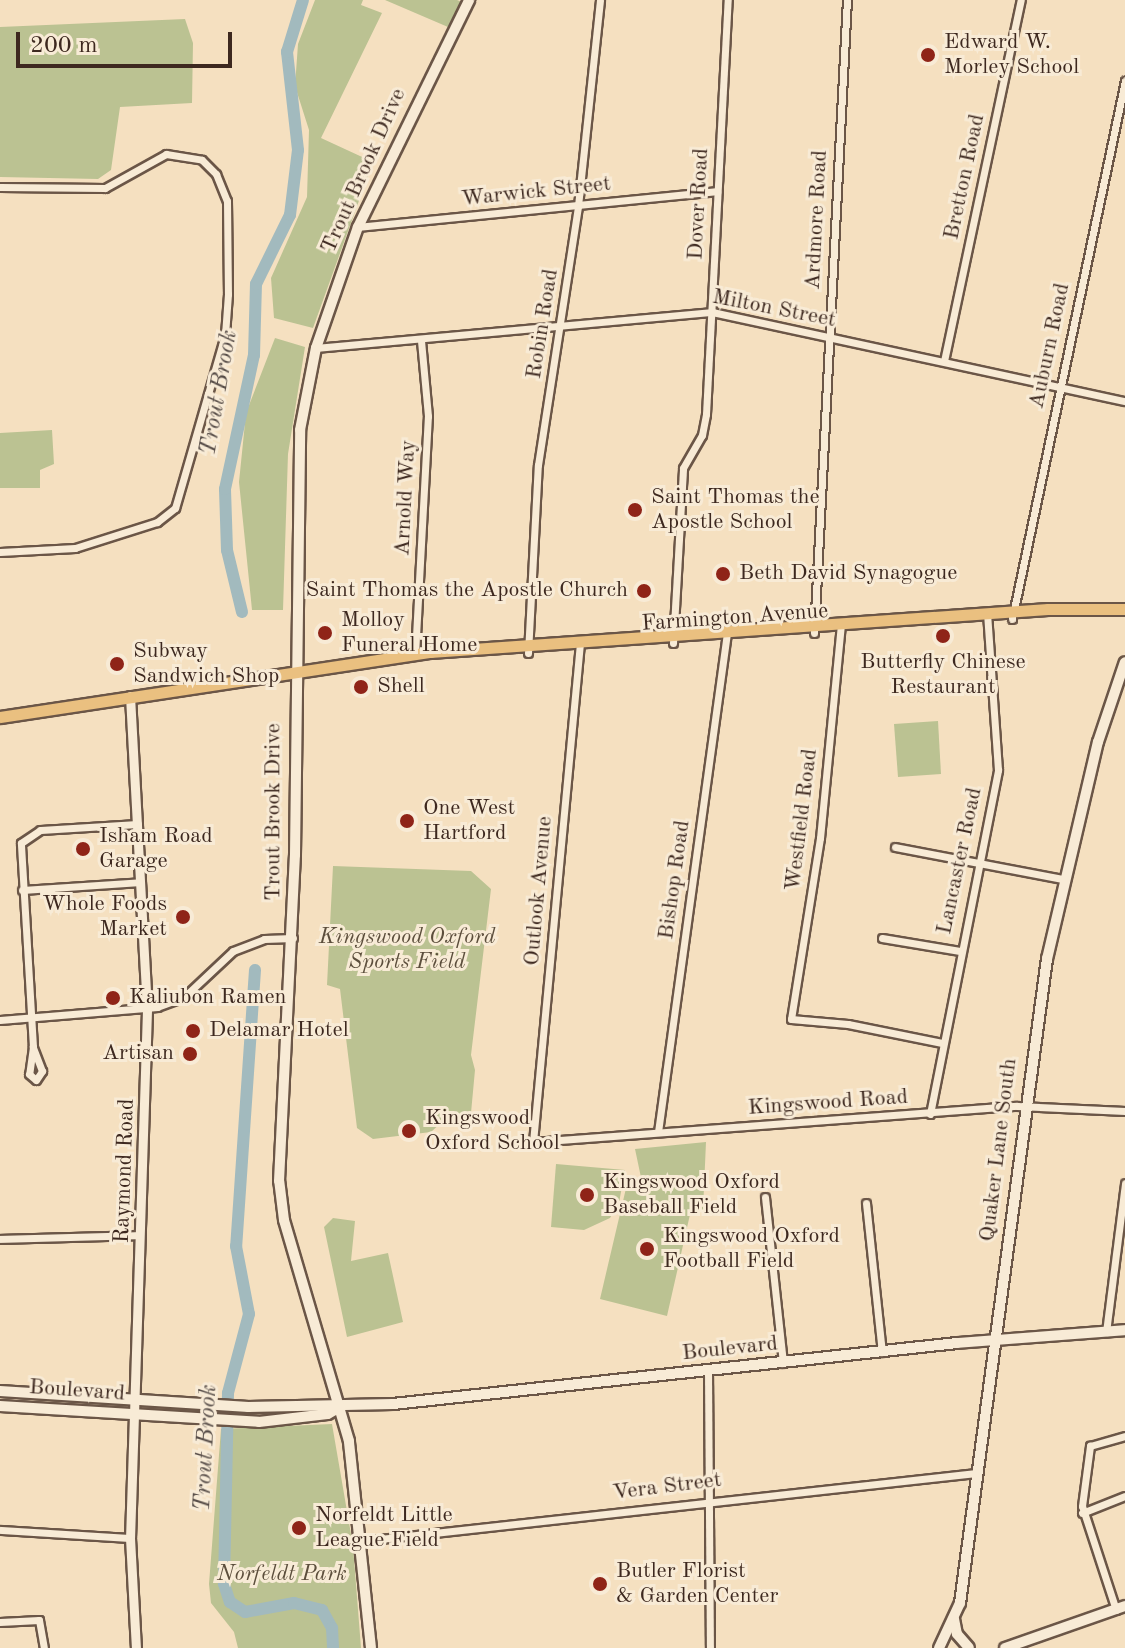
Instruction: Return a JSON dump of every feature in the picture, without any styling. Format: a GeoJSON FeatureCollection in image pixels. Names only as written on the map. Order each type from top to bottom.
{"type":"FeatureCollection","features":[{"type":"Feature","properties":{"kind":"main road","name":"Trout Brook Drive"},"geometry":{"type":"LineString","coordinates":[[371,1648],[362,1541],[340,1407],[280,1201],[278,1158],[293,938],[300,430],[316,348],[358,227],[469,0]]}},
{"type":"Feature","properties":{"kind":"main road","name":"Farmington Avenue"},"geometry":{"type":"LineString","coordinates":[[0,717],[295,670],[415,658],[1125,609]]}},
{"type":"Feature","properties":{"kind":"main road","name":"Quaker Lane South"},"geometry":{"type":"LineString","coordinates":[[939,1648],[954,1619],[1025,1105],[1063,879],[1098,742],[1125,662]]}},
{"type":"Feature","properties":{"kind":"main road","name":"Boulevard"},"geometry":{"type":"LineString","coordinates":[[0,1391],[211,1405],[340,1407],[994,1339],[1125,1330]]}},
{"type":"Feature","properties":{"kind":"main road"},"geometry":{"type":"LineString","coordinates":[[13,1407],[14,1392]]}},
{"type":"Feature","properties":{"kind":"main road","name":"Boulevard"},"geometry":{"type":"LineString","coordinates":[[0,1406],[245,1421],[328,1414],[340,1407]]}},
{"type":"Feature","properties":{"kind":"main road"},"geometry":{"type":"LineString","coordinates":[[254,1407],[260,1421]]}},
{"type":"Feature","properties":{"kind":"main road"},"geometry":{"type":"LineString","coordinates":[[1005,1648],[1121,1608]]}},
{"type":"Feature","properties":{"kind":"main road"},"geometry":{"type":"LineString","coordinates":[[954,1619],[969,1648]]}},
{"type":"Feature","properties":{"kind":"street","name":"Robin Road"},"geometry":{"type":"LineString","coordinates":[[528,650],[538,465],[578,206],[600,0]]}},
{"type":"Feature","properties":{"kind":"street","name":"Dover Road"},"geometry":{"type":"LineString","coordinates":[[673,640],[683,468],[705,429],[728,0]]}},
{"type":"Feature","properties":{"kind":"street","name":"Ardmore Road"},"geometry":{"type":"LineString","coordinates":[[814,629],[847,0]]}},
{"type":"Feature","properties":{"kind":"street","name":"Bretton Road"},"geometry":{"type":"LineString","coordinates":[[944,361],[1021,0]]}},
{"type":"Feature","properties":{"kind":"street","name":"Auburn Road"},"geometry":{"type":"LineString","coordinates":[[1013,616],[1125,81]]}},
{"type":"Feature","properties":{"kind":"street"},"geometry":{"type":"LineString","coordinates":[[0,187],[105,188],[166,154],[202,160],[221,181],[227,201],[228,294],[225,335],[175,508],[157,522],[75,548],[0,552]]}},
{"type":"Feature","properties":{"kind":"street","name":"Warwick Street"},"geometry":{"type":"LineString","coordinates":[[358,227],[717,191]]}},
{"type":"Feature","properties":{"kind":"street","name":"Milton Street"},"geometry":{"type":"LineString","coordinates":[[316,348],[421,341],[712,312],[1125,401]]}},
{"type":"Feature","properties":{"kind":"street","name":"Arnold Way"},"geometry":{"type":"LineString","coordinates":[[415,658],[428,416],[421,341]]}},
{"type":"Feature","properties":{"kind":"street","name":"Lancaster Road"},"geometry":{"type":"LineString","coordinates":[[930,1114],[998,770],[987,618]]}},
{"type":"Feature","properties":{"kind":"street","name":"Westfield Road"},"geometry":{"type":"LineString","coordinates":[[841,628],[820,838],[791,1019],[848,1024],[942,1043]]}},
{"type":"Feature","properties":{"kind":"street","name":"Bishop Road"},"geometry":{"type":"LineString","coordinates":[[658,1132],[727,636]]}},
{"type":"Feature","properties":{"kind":"street","name":"Outlook Avenue"},"geometry":{"type":"LineString","coordinates":[[533,1142],[580,646]]}},
{"type":"Feature","properties":{"kind":"street","name":"Raymond Road"},"geometry":{"type":"LineString","coordinates":[[130,696],[147,1010],[130,1538],[136,1648]]}},
{"type":"Feature","properties":{"kind":"street"},"geometry":{"type":"LineString","coordinates":[[33,1047],[20,848],[29,833],[138,824]]}},
{"type":"Feature","properties":{"kind":"street"},"geometry":{"type":"LineString","coordinates":[[895,847],[1063,879]]}},
{"type":"Feature","properties":{"kind":"street"},"geometry":{"type":"LineString","coordinates":[[22,890],[141,882]]}},
{"type":"Feature","properties":{"kind":"street"},"geometry":{"type":"LineString","coordinates":[[0,1020],[147,1010],[184,997],[244,946],[293,938]]}},
{"type":"Feature","properties":{"kind":"street"},"geometry":{"type":"LineString","coordinates":[[882,938],[960,951]]}},
{"type":"Feature","properties":{"kind":"street","name":"Kingswood Road"},"geometry":{"type":"LineString","coordinates":[[533,1142],[1025,1105],[1125,1111]]}},
{"type":"Feature","properties":{"kind":"street"},"geometry":{"type":"LineString","coordinates":[[1106,1332],[1125,1183]]}},
{"type":"Feature","properties":{"kind":"street"},"geometry":{"type":"LineString","coordinates":[[765,1197],[783,1363]]}},
{"type":"Feature","properties":{"kind":"street"},"geometry":{"type":"LineString","coordinates":[[866,1203],[882,1352]]}},
{"type":"Feature","properties":{"kind":"street"},"geometry":{"type":"LineString","coordinates":[[0,1239],[140,1235]]}},
{"type":"Feature","properties":{"kind":"street"},"geometry":{"type":"LineString","coordinates":[[708,1371],[710,1648]]}},
{"type":"Feature","properties":{"kind":"street"},"geometry":{"type":"LineString","coordinates":[[1121,1608],[1082,1513],[1090,1446],[1125,1436]]}},
{"type":"Feature","properties":{"kind":"street","name":"Vera Street"},"geometry":{"type":"LineString","coordinates":[[362,1541],[708,1500],[976,1473]]}},
{"type":"Feature","properties":{"kind":"street"},"geometry":{"type":"LineString","coordinates":[[1082,1513],[1125,1496]]}},
{"type":"Feature","properties":{"kind":"street"},"geometry":{"type":"LineString","coordinates":[[0,1530],[130,1538]]}},
{"type":"Feature","properties":{"kind":"street"},"geometry":{"type":"LineString","coordinates":[[0,1622],[39,1620],[44,1648]]}},
{"type":"Feature","properties":{"kind":"green space"},"geometry":{"type":"Polygon","coordinates":[[[315,0],[363,0],[361,5],[382,13],[321,138],[373,162],[313,328],[274,318],[271,278],[307,197],[309,130],[295,86],[298,44],[315,0]]]}},
{"type":"Feature","properties":{"kind":"green space"},"geometry":{"type":"Polygon","coordinates":[[[385,0],[457,0],[462,2],[448,27],[385,0]]]}},
{"type":"Feature","properties":{"kind":"green space"},"geometry":{"type":"Polygon","coordinates":[[[185,19],[193,43],[192,103],[120,107],[111,170],[98,179],[0,177],[0,27],[185,19]]]}},
{"type":"Feature","properties":{"kind":"green space"},"geometry":{"type":"Polygon","coordinates":[[[275,338],[305,347],[288,454],[283,610],[252,610],[239,482],[246,413],[275,338]]]}},
{"type":"Feature","properties":{"kind":"green space"},"geometry":{"type":"Polygon","coordinates":[[[52,430],[54,464],[40,470],[40,488],[0,488],[0,433],[52,430]]]}},
{"type":"Feature","properties":{"kind":"green space"},"geometry":{"type":"Polygon","coordinates":[[[938,721],[941,774],[898,777],[894,724],[938,721]]]}},
{"type":"Feature","properties":{"kind":"green space","name":"Kingswood Oxford Sports Field"},"geometry":{"type":"Polygon","coordinates":[[[333,866],[471,871],[491,889],[471,1055],[475,1070],[471,1113],[462,1114],[460,1122],[444,1120],[431,1132],[373,1139],[357,1128],[340,989],[327,985],[333,866]]]}},
{"type":"Feature","properties":{"kind":"green space","name":"Kingswood Oxford Football Field"},"geometry":{"type":"Polygon","coordinates":[[[706,1142],[703,1210],[691,1210],[667,1316],[600,1299],[627,1184],[643,1187],[635,1149],[706,1142]]]}},
{"type":"Feature","properties":{"kind":"green space","name":"Kingswood Oxford Baseball Field"},"geometry":{"type":"Polygon","coordinates":[[[556,1164],[625,1170],[619,1203],[610,1218],[584,1230],[551,1227],[556,1164]]]}},
{"type":"Feature","properties":{"kind":"green space"},"geometry":{"type":"Polygon","coordinates":[[[333,1218],[355,1221],[351,1261],[388,1253],[403,1322],[347,1337],[324,1227],[333,1218]]]}},
{"type":"Feature","properties":{"kind":"green space","name":"Norfeldt Park"},"geometry":{"type":"Polygon","coordinates":[[[332,1424],[353,1546],[361,1648],[238,1648],[234,1632],[211,1603],[209,1584],[221,1429],[332,1424]]]}},
{"type":"Feature","properties":{"kind":"waterway","name":"Trout Brook"},"geometry":{"type":"LineString","coordinates":[[242,612],[227,550],[225,489],[254,355],[256,284],[290,215],[298,150],[287,52],[303,0]]}},
{"type":"Feature","properties":{"kind":"waterway","name":"Trout Brook"},"geometry":{"type":"LineString","coordinates":[[255,970],[236,1246],[249,1314],[228,1393],[224,1584],[230,1602],[245,1612],[294,1603],[322,1610],[332,1628],[333,1648]]}},
{"type":"Feature","properties":{"kind":"place","name":"Edward W. Morley School"},"geometry":{"type":"Point","coordinates":[928,55]}},
{"type":"Feature","properties":{"kind":"place","name":"Saint Thomas the Apostle School"},"geometry":{"type":"Point","coordinates":[635,510]}},
{"type":"Feature","properties":{"kind":"place","name":"Beth David Synagogue"},"geometry":{"type":"Point","coordinates":[723,574]}},
{"type":"Feature","properties":{"kind":"place","name":"Saint Thomas the Apostle Church"},"geometry":{"type":"Point","coordinates":[644,591]}},
{"type":"Feature","properties":{"kind":"place","name":"Molloy Funeral Home"},"geometry":{"type":"Point","coordinates":[325,633]}},
{"type":"Feature","properties":{"kind":"place","name":"Butterfly Chinese Restaurant"},"geometry":{"type":"Point","coordinates":[943,636]}},
{"type":"Feature","properties":{"kind":"place","name":"Subway Sandwich Shop"},"geometry":{"type":"Point","coordinates":[117,664]}},
{"type":"Feature","properties":{"kind":"place","name":"Shell"},"geometry":{"type":"Point","coordinates":[361,687]}},
{"type":"Feature","properties":{"kind":"place","name":"One West Hartford"},"geometry":{"type":"Point","coordinates":[407,821]}},
{"type":"Feature","properties":{"kind":"place","name":"Isham Road Garage"},"geometry":{"type":"Point","coordinates":[83,849]}},
{"type":"Feature","properties":{"kind":"place","name":"Whole Foods Market"},"geometry":{"type":"Point","coordinates":[183,917]}},
{"type":"Feature","properties":{"kind":"place","name":"Kaliubon Ramen"},"geometry":{"type":"Point","coordinates":[113,998]}},
{"type":"Feature","properties":{"kind":"place","name":"Delamar Hotel"},"geometry":{"type":"Point","coordinates":[193,1031]}},
{"type":"Feature","properties":{"kind":"place","name":"Artisan"},"geometry":{"type":"Point","coordinates":[190,1054]}},
{"type":"Feature","properties":{"kind":"place","name":"Kingswood Oxford School"},"geometry":{"type":"Point","coordinates":[409,1131]}},
{"type":"Feature","properties":{"kind":"place","name":"Kingswood Oxford Baseball Field"},"geometry":{"type":"Point","coordinates":[587,1195]}},
{"type":"Feature","properties":{"kind":"place","name":"Kingswood Oxford Football Field"},"geometry":{"type":"Point","coordinates":[647,1249]}},
{"type":"Feature","properties":{"kind":"place","name":"Norfeldt Little League Field"},"geometry":{"type":"Point","coordinates":[299,1528]}},
{"type":"Feature","properties":{"kind":"place","name":"Butler Florist & Garden Center"},"geometry":{"type":"Point","coordinates":[600,1584]}}]}
